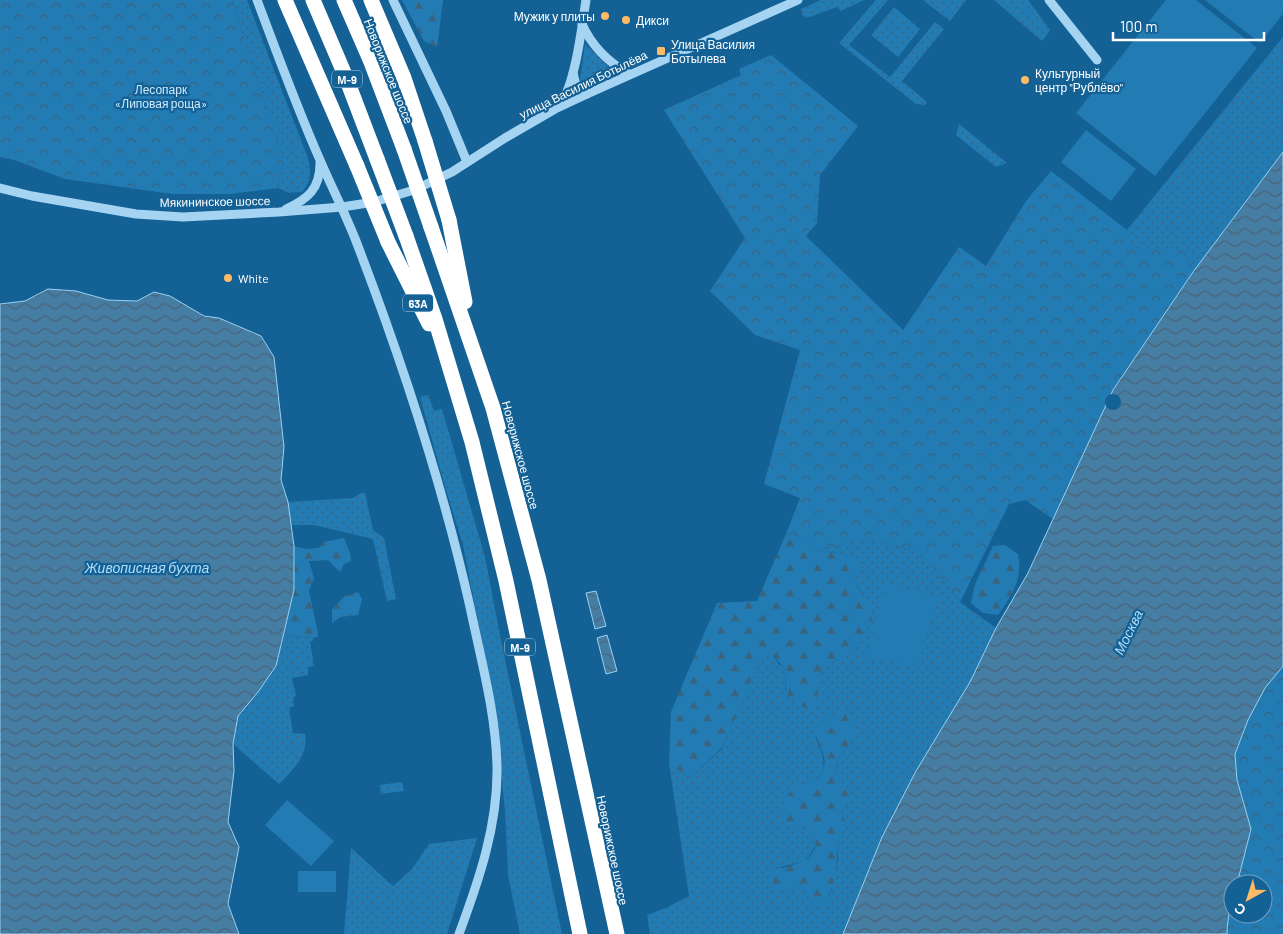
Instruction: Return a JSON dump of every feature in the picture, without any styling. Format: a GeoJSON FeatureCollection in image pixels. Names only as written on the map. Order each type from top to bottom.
{"type":"FeatureCollection","features":[{"type":"Feature","properties":{"kind":"highway","name":"63A"},"geometry":{"type":"LineString","coordinates":[[285,0],[388,242],[448,363]]}},
{"type":"Feature","properties":{"kind":"highway","name":"М-9"},"geometry":{"type":"LineString","coordinates":[[313,0],[345,75],[406,236],[472,442],[504,572],[580,934]]}},
{"type":"Feature","properties":{"kind":"highway","name":"Новорижское шоссе"},"geometry":{"type":"LineString","coordinates":[[344,0],[371,62],[404,149],[493,408],[539,580],[617,934]]}},
{"type":"Feature","properties":{"kind":"highway"},"geometry":{"type":"LineString","coordinates":[[371,0],[385,29],[404,78],[449,220],[475,353]]}},
{"type":"Feature","properties":{"kind":"street"},"geometry":{"type":"LineString","coordinates":[[257,0],[320,160],[342,207],[408,381],[461,568],[491,712],[497,768],[490,838],[484,862],[459,934]]}},
{"type":"Feature","properties":{"kind":"street"},"geometry":{"type":"LineString","coordinates":[[393,0],[446,111],[467,162]]}},
{"type":"Feature","properties":{"kind":"street"},"geometry":{"type":"LineString","coordinates":[[555,110],[564,99],[573,73],[586,0]]}},
{"type":"Feature","properties":{"kind":"street","name":"улица Василия Ботылёва"},"geometry":{"type":"LineString","coordinates":[[342,207],[374,202],[414,190],[452,172],[505,138],[587,94],[798,0]]}},
{"type":"Feature","properties":{"kind":"street"},"geometry":{"type":"LineString","coordinates":[[1049,0],[1097,60]]}},
{"type":"Feature","properties":{"kind":"street"},"geometry":{"type":"LineString","coordinates":[[582,24],[586,35],[604,57],[629,74]]}},
{"type":"Feature","properties":{"kind":"street"},"geometry":{"type":"LineString","coordinates":[[573,73],[576,85],[587,94]]}},
{"type":"Feature","properties":{"kind":"street"},"geometry":{"type":"LineString","coordinates":[[279,212],[300,203],[314,189],[319,180],[320,160]]}},
{"type":"Feature","properties":{"kind":"street","name":"Мякининское шоссе"},"geometry":{"type":"LineString","coordinates":[[0,188],[32,196],[136,214],[183,217],[342,207]]}},
{"type":"Feature","properties":{"kind":"green space","name":"Лесопарк «Липовая роща»"},"geometry":{"type":"Polygon","coordinates":[[[0,0],[232,0],[265,104],[280,127],[276,143],[284,156],[278,188],[230,194],[172,194],[65,179],[14,160],[0,157],[0,0]]]}},
{"type":"Feature","properties":{"kind":"green space"},"geometry":{"type":"Polygon","coordinates":[[[232,0],[247,0],[308,158],[310,176],[308,184],[302,192],[289,193],[278,188],[284,156],[276,143],[280,127],[265,104],[232,0]]]}},
{"type":"Feature","properties":{"kind":"green space"},"geometry":{"type":"Polygon","coordinates":[[[402,0],[443,0],[437,47],[424,41],[402,0]]]}},
{"type":"Feature","properties":{"kind":"green space"},"geometry":{"type":"Polygon","coordinates":[[[821,0],[864,0],[841,11],[837,7],[807,18],[802,15],[801,9],[821,0]]]}},
{"type":"Feature","properties":{"kind":"green space"},"geometry":{"type":"Polygon","coordinates":[[[876,0],[888,0],[849,45],[890,77],[935,22],[944,29],[902,81],[927,102],[925,105],[916,104],[839,43],[876,0]]]}},
{"type":"Feature","properties":{"kind":"green space"},"geometry":{"type":"Polygon","coordinates":[[[923,0],[966,0],[950,21],[923,0]]]}},
{"type":"Feature","properties":{"kind":"green space"},"geometry":{"type":"Polygon","coordinates":[[[994,0],[1028,0],[1050,30],[1042,41],[994,0]]]}},
{"type":"Feature","properties":{"kind":"green space"},"geometry":{"type":"Polygon","coordinates":[[[1166,0],[1196,0],[1257,48],[1155,176],[1076,113],[1166,0]]]}},
{"type":"Feature","properties":{"kind":"green space"},"geometry":{"type":"Polygon","coordinates":[[[1205,0],[1283,0],[1283,14],[1260,43],[1205,0]]]}},
{"type":"Feature","properties":{"kind":"green space"},"geometry":{"type":"Polygon","coordinates":[[[894,7],[920,29],[898,57],[871,35],[894,7]]]}},
{"type":"Feature","properties":{"kind":"green space"},"geometry":{"type":"Polygon","coordinates":[[[1283,37],[1283,152],[1193,272],[1187,255],[1173,246],[1148,253],[1131,244],[1127,230],[1283,37]]]}},
{"type":"Feature","properties":{"kind":"green space"},"geometry":{"type":"Polygon","coordinates":[[[585,44],[610,68],[611,72],[599,82],[583,86],[580,80],[585,44]]]}},
{"type":"Feature","properties":{"kind":"green space"},"geometry":{"type":"Polygon","coordinates":[[[771,55],[858,126],[820,175],[817,223],[806,236],[903,330],[959,247],[986,266],[1026,201],[1051,171],[1127,230],[1131,244],[1148,253],[1173,246],[1187,255],[1193,272],[1113,390],[1053,519],[1025,500],[1009,504],[960,602],[928,561],[917,553],[893,544],[863,538],[819,550],[807,538],[786,534],[800,498],[764,484],[800,350],[755,335],[710,291],[745,238],[664,110],[741,75],[739,69],[771,55]]]}},
{"type":"Feature","properties":{"kind":"green space"},"geometry":{"type":"Polygon","coordinates":[[[959,124],[1007,163],[996,167],[956,135],[959,124]]]}},
{"type":"Feature","properties":{"kind":"green space"},"geometry":{"type":"Polygon","coordinates":[[[1086,130],[1136,169],[1111,201],[1061,162],[1086,130]]]}},
{"type":"Feature","properties":{"kind":"green space"},"geometry":{"type":"Polygon","coordinates":[[[428,395],[434,411],[442,409],[485,557],[562,934],[520,934],[508,875],[505,810],[500,766],[500,737],[463,545],[420,397],[428,395]]]}},
{"type":"Feature","properties":{"kind":"green space"},"geometry":{"type":"Polygon","coordinates":[[[361,493],[365,493],[373,530],[384,538],[396,599],[387,601],[373,539],[314,525],[291,525],[288,502],[353,498],[361,493]]]}},
{"type":"Feature","properties":{"kind":"green space"},"geometry":{"type":"Polygon","coordinates":[[[786,534],[807,538],[819,550],[851,555],[860,567],[854,582],[871,607],[872,623],[861,634],[857,650],[844,658],[823,664],[816,703],[807,709],[790,698],[786,690],[786,670],[772,654],[761,654],[740,709],[722,748],[690,778],[669,763],[671,712],[717,603],[757,601],[786,534]]]}},
{"type":"Feature","properties":{"kind":"green space"},"geometry":{"type":"Polygon","coordinates":[[[344,538],[351,561],[344,564],[340,572],[328,560],[309,561],[314,578],[309,591],[318,633],[313,636],[283,637],[294,590],[294,546],[306,549],[319,548],[324,542],[344,538]]]}},
{"type":"Feature","properties":{"kind":"green space"},"geometry":{"type":"Polygon","coordinates":[[[863,538],[893,544],[917,553],[928,561],[960,602],[996,628],[970,682],[916,771],[882,837],[843,934],[650,934],[647,915],[689,896],[669,763],[690,778],[722,749],[728,732],[740,709],[760,654],[772,654],[786,670],[785,690],[816,702],[823,664],[844,658],[857,650],[861,634],[872,623],[863,594],[854,582],[851,555],[819,550],[863,538]],[[815,736],[822,755],[823,769],[821,774],[815,779],[796,787],[803,827],[812,833],[816,843],[813,850],[803,861],[781,867],[801,885],[813,905],[830,895],[838,859],[840,835],[845,824],[842,812],[848,802],[835,770],[839,758],[846,748],[815,736]]]}},
{"type":"Feature","properties":{"kind":"green space"},"geometry":{"type":"Polygon","coordinates":[[[1005,545],[1018,554],[1018,579],[1012,594],[998,615],[983,613],[971,603],[975,584],[993,546],[1005,545]]]}},
{"type":"Feature","properties":{"kind":"green space"},"geometry":{"type":"Polygon","coordinates":[[[886,585],[939,596],[916,665],[866,659],[886,585]]]}},
{"type":"Feature","properties":{"kind":"green space"},"geometry":{"type":"Polygon","coordinates":[[[358,592],[362,599],[358,615],[340,617],[332,623],[332,609],[345,596],[358,592]]]}},
{"type":"Feature","properties":{"kind":"green space"},"geometry":{"type":"Polygon","coordinates":[[[318,633],[318,637],[310,641],[314,666],[308,667],[308,675],[292,678],[296,696],[293,697],[294,706],[289,708],[293,733],[305,734],[305,749],[299,762],[279,784],[233,744],[238,715],[258,692],[276,666],[283,637],[313,636],[318,633]]]}},
{"type":"Feature","properties":{"kind":"green space"},"geometry":{"type":"Polygon","coordinates":[[[1283,666],[1283,934],[1227,934],[1227,924],[1273,924],[1273,874],[1240,874],[1251,829],[1237,780],[1235,754],[1248,720],[1265,688],[1283,666]]]}},
{"type":"Feature","properties":{"kind":"green space"},"geometry":{"type":"Polygon","coordinates":[[[844,710],[854,715],[856,727],[852,739],[839,758],[835,770],[840,780],[849,790],[848,802],[842,812],[845,824],[838,844],[836,869],[831,891],[824,905],[813,905],[801,885],[790,890],[778,892],[770,884],[770,873],[803,861],[814,851],[816,843],[812,835],[804,829],[790,828],[783,819],[782,809],[787,795],[794,788],[812,781],[821,774],[825,763],[818,741],[817,730],[821,723],[829,716],[844,710]]]}},
{"type":"Feature","properties":{"kind":"green space"},"geometry":{"type":"Polygon","coordinates":[[[402,782],[404,791],[381,794],[380,785],[402,782]]]}},
{"type":"Feature","properties":{"kind":"green space"},"geometry":{"type":"Polygon","coordinates":[[[287,800],[334,841],[311,866],[265,825],[287,800]]]}},
{"type":"Feature","properties":{"kind":"green space"},"geometry":{"type":"Polygon","coordinates":[[[477,838],[447,934],[344,934],[351,848],[393,886],[412,869],[429,844],[477,838]]]}},
{"type":"Feature","properties":{"kind":"green space"},"geometry":{"type":"Polygon","coordinates":[[[298,871],[336,871],[336,892],[298,892],[298,871]]]}},
{"type":"Feature","properties":{"kind":"water","name":"Москва"},"geometry":{"type":"Polygon","coordinates":[[[1283,152],[1283,666],[1265,688],[1248,720],[1235,754],[1237,780],[1251,829],[1240,874],[1223,874],[1223,924],[1228,924],[1227,934],[843,934],[882,837],[916,771],[970,682],[996,628],[1028,573],[1113,390],[1193,272],[1283,152]]]}},
{"type":"Feature","properties":{"kind":"water","name":"Живописная бухта"},"geometry":{"type":"Polygon","coordinates":[[[48,289],[76,291],[108,300],[137,301],[154,292],[170,296],[204,316],[219,318],[261,336],[274,357],[284,447],[281,480],[288,502],[294,546],[294,590],[276,666],[238,716],[233,744],[234,771],[228,822],[239,847],[228,904],[239,934],[0,934],[0,304],[25,301],[48,289]]]}},
{"type":"Feature","properties":{"kind":"water"},"geometry":{"type":"Polygon","coordinates":[[[596,591],[606,626],[595,629],[586,593],[596,591]]]}},
{"type":"Feature","properties":{"kind":"water"},"geometry":{"type":"Polygon","coordinates":[[[607,635],[617,671],[606,674],[597,638],[607,635]]]}},
{"type":"Feature","properties":{"kind":"pier"},"geometry":{"type":"Polygon","coordinates":[[[1113,394],[1121,402],[1113,410],[1105,402],[1113,394]]]}},
{"type":"Feature","properties":{"kind":"place","name":"Мужик у плиты"},"geometry":{"type":"Point","coordinates":[605,16]}},
{"type":"Feature","properties":{"kind":"place","name":"Дикси"},"geometry":{"type":"Point","coordinates":[626,20]}},
{"type":"Feature","properties":{"kind":"place","name":"Улица Василия Ботылева"},"geometry":{"type":"Point","coordinates":[661,51]}},
{"type":"Feature","properties":{"kind":"place","name":"Культурный центр \"Рублёво\""},"geometry":{"type":"Point","coordinates":[1025,80]}},
{"type":"Feature","properties":{"kind":"place","name":"White"},"geometry":{"type":"Point","coordinates":[228,278]}}]}
